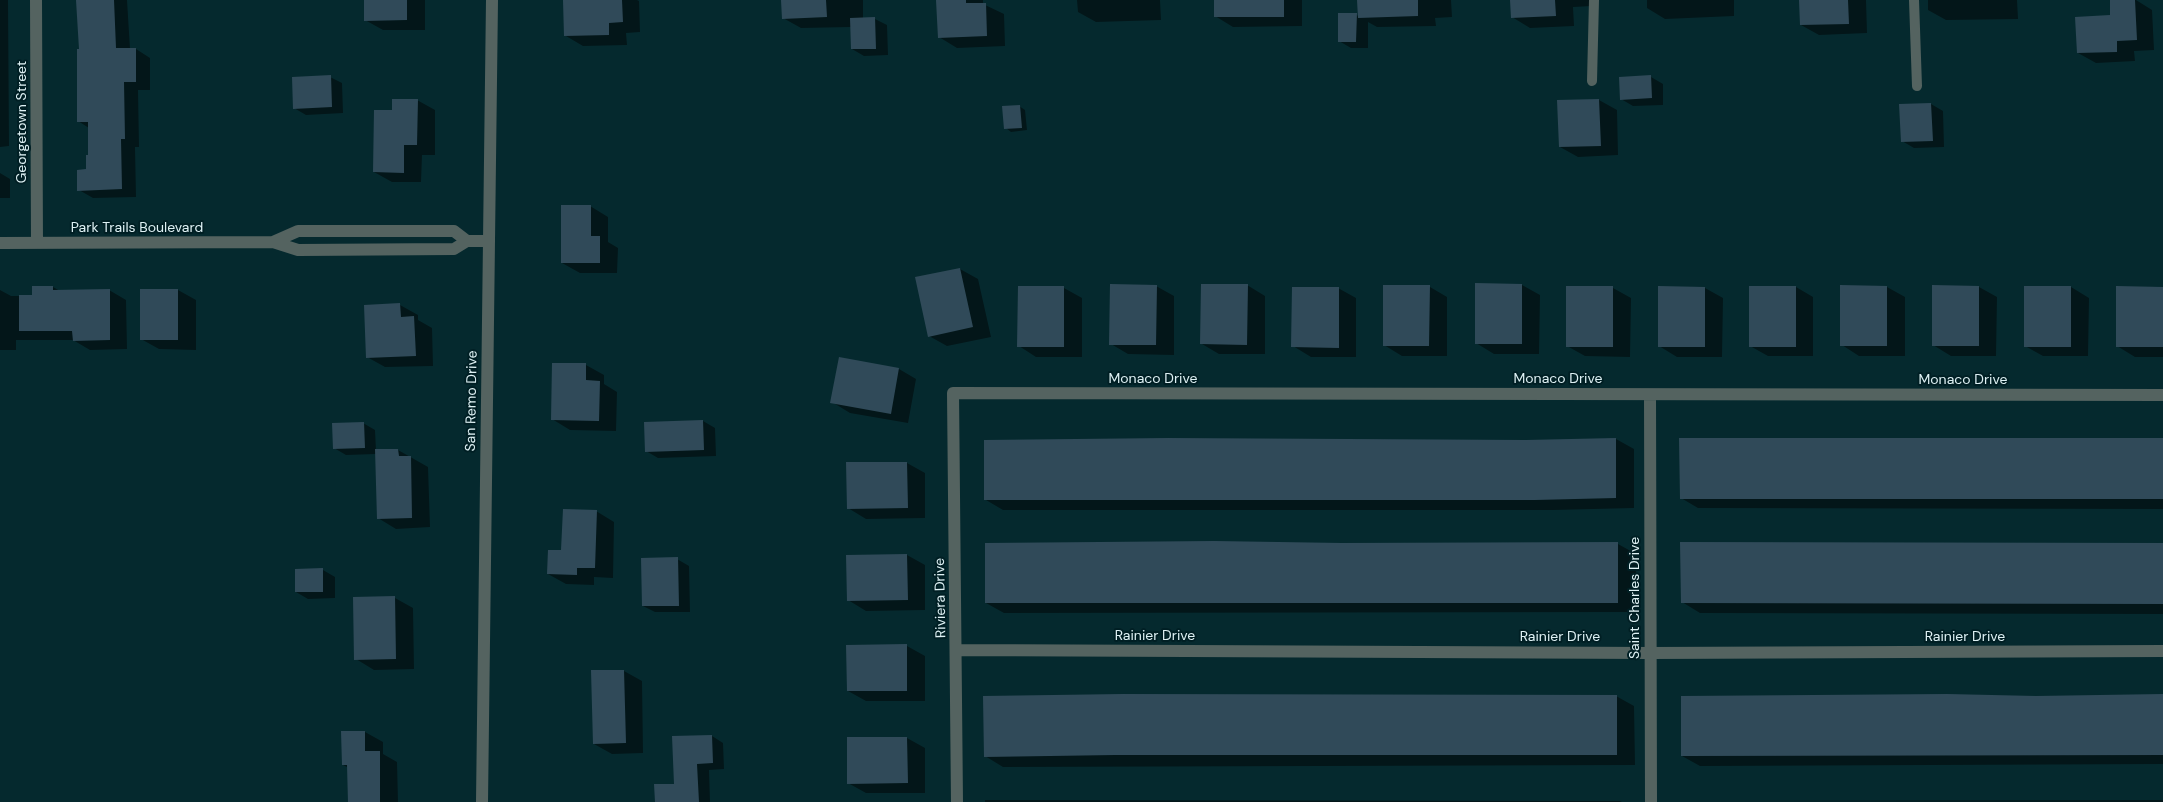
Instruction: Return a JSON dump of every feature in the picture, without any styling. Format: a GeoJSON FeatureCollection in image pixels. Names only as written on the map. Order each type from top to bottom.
{"type":"FeatureCollection","features":[{"type":"Feature","properties":{"kind":"street","name":"Georgetown Street"},"geometry":{"type":"LineString","coordinates":[[36,0],[37,243]]}},
{"type":"Feature","properties":{"kind":"street","name":"San Remo Drive"},"geometry":{"type":"LineString","coordinates":[[482,802],[492,0]]}},
{"type":"Feature","properties":{"kind":"street","name":"Park Trails Boulevard"},"geometry":{"type":"LineString","coordinates":[[273,242],[298,231],[454,230],[467,241]]}},
{"type":"Feature","properties":{"kind":"street","name":"Park Trails Boulevard"},"geometry":{"type":"LineString","coordinates":[[0,243],[273,242],[298,250],[454,250],[467,241],[489,241]]}},
{"type":"Feature","properties":{"kind":"street","name":"Monaco Drive"},"geometry":{"type":"LineString","coordinates":[[953,393],[2163,395]]}},
{"type":"Feature","properties":{"kind":"street","name":"Riviera Drive"},"geometry":{"type":"LineString","coordinates":[[953,393],[957,802]]}},
{"type":"Feature","properties":{"kind":"street","name":"Saint Charles Drive"},"geometry":{"type":"LineString","coordinates":[[1650,395],[1651,802]]}},
{"type":"Feature","properties":{"kind":"street","name":"Rainier Drive"},"geometry":{"type":"LineString","coordinates":[[956,650],[1650,653],[2163,651]]}},
{"type":"Feature","properties":{"kind":"lane"},"geometry":{"type":"LineString","coordinates":[[1592,81],[1594,0]]}},
{"type":"Feature","properties":{"kind":"lane"},"geometry":{"type":"LineString","coordinates":[[1914,0],[1917,86]]}},
{"type":"Feature","properties":{"kind":"building"},"geometry":{"type":"Polygon","coordinates":[[[76,0],[114,0],[116,48],[136,48],[136,82],[124,82],[125,139],[121,139],[122,189],[77,191],[77,170],[86,169],[88,122],[77,122],[77,49],[79,49],[76,0]]]}},
{"type":"Feature","properties":{"kind":"building"},"geometry":{"type":"Polygon","coordinates":[[[364,0],[407,0],[407,20],[364,21],[364,0]]]}},
{"type":"Feature","properties":{"kind":"building"},"geometry":{"type":"Polygon","coordinates":[[[563,0],[622,0],[623,22],[609,23],[609,35],[564,36],[563,0]]]}},
{"type":"Feature","properties":{"kind":"building"},"geometry":{"type":"Polygon","coordinates":[[[781,0],[826,0],[827,17],[782,19],[781,0]]]}},
{"type":"Feature","properties":{"kind":"building"},"geometry":{"type":"Polygon","coordinates":[[[936,0],[966,0],[966,3],[986,3],[987,36],[938,38],[936,0]]]}},
{"type":"Feature","properties":{"kind":"building"},"geometry":{"type":"Polygon","coordinates":[[[1214,0],[1284,0],[1284,17],[1214,17],[1214,0]]]}},
{"type":"Feature","properties":{"kind":"building"},"geometry":{"type":"Polygon","coordinates":[[[1357,0],[1418,0],[1418,16],[1358,18],[1357,0]]]}},
{"type":"Feature","properties":{"kind":"building"},"geometry":{"type":"Polygon","coordinates":[[[1510,0],[1555,0],[1556,16],[1511,18],[1510,0]]]}},
{"type":"Feature","properties":{"kind":"building"},"geometry":{"type":"Polygon","coordinates":[[[1799,0],[1848,0],[1849,24],[1800,25],[1799,0]]]}},
{"type":"Feature","properties":{"kind":"building"},"geometry":{"type":"Polygon","coordinates":[[[2110,0],[2135,0],[2137,40],[2117,41],[2117,52],[2077,53],[2075,17],[2110,15],[2110,0]]]}},
{"type":"Feature","properties":{"kind":"building"},"geometry":{"type":"Polygon","coordinates":[[[1338,13],[1357,13],[1356,42],[1338,42],[1338,13]]]}},
{"type":"Feature","properties":{"kind":"building"},"geometry":{"type":"Polygon","coordinates":[[[875,17],[876,49],[851,49],[850,18],[875,17]]]}},
{"type":"Feature","properties":{"kind":"building"},"geometry":{"type":"Polygon","coordinates":[[[331,75],[332,107],[293,109],[292,77],[331,75]]]}},
{"type":"Feature","properties":{"kind":"building"},"geometry":{"type":"Polygon","coordinates":[[[1651,75],[1652,98],[1620,100],[1619,77],[1651,75]]]}},
{"type":"Feature","properties":{"kind":"building"},"geometry":{"type":"Polygon","coordinates":[[[392,99],[418,99],[417,145],[404,145],[404,173],[373,172],[374,110],[392,110],[392,99]]]}},
{"type":"Feature","properties":{"kind":"building"},"geometry":{"type":"Polygon","coordinates":[[[1599,99],[1601,146],[1559,147],[1557,100],[1599,99]]]}},
{"type":"Feature","properties":{"kind":"building"},"geometry":{"type":"Polygon","coordinates":[[[1931,103],[1933,141],[1901,142],[1899,104],[1931,103]]]}},
{"type":"Feature","properties":{"kind":"building"},"geometry":{"type":"Polygon","coordinates":[[[1020,105],[1022,128],[1004,129],[1002,106],[1020,105]]]}},
{"type":"Feature","properties":{"kind":"building"},"geometry":{"type":"Polygon","coordinates":[[[561,205],[591,205],[591,236],[600,236],[600,263],[561,263],[561,205]]]}},
{"type":"Feature","properties":{"kind":"building"},"geometry":{"type":"Polygon","coordinates":[[[960,268],[973,327],[928,337],[915,277],[960,268]]]}},
{"type":"Feature","properties":{"kind":"building"},"geometry":{"type":"Polygon","coordinates":[[[1475,283],[1522,284],[1522,344],[1475,344],[1475,283]]]}},
{"type":"Feature","properties":{"kind":"building"},"geometry":{"type":"Polygon","coordinates":[[[1110,284],[1157,285],[1156,345],[1109,345],[1110,284]]]}},
{"type":"Feature","properties":{"kind":"building"},"geometry":{"type":"Polygon","coordinates":[[[1201,284],[1248,284],[1247,345],[1200,344],[1201,284]]]}},
{"type":"Feature","properties":{"kind":"building"},"geometry":{"type":"Polygon","coordinates":[[[1383,285],[1430,285],[1429,346],[1383,346],[1383,285]]]}},
{"type":"Feature","properties":{"kind":"building"},"geometry":{"type":"Polygon","coordinates":[[[1840,285],[1887,286],[1887,346],[1840,346],[1840,285]]]}},
{"type":"Feature","properties":{"kind":"building"},"geometry":{"type":"Polygon","coordinates":[[[1932,285],[1979,286],[1979,346],[1932,346],[1932,285]]]}},
{"type":"Feature","properties":{"kind":"building"},"geometry":{"type":"Polygon","coordinates":[[[32,286],[53,286],[53,290],[110,289],[110,340],[73,341],[72,331],[19,331],[19,295],[32,295],[32,286]]]}},
{"type":"Feature","properties":{"kind":"building"},"geometry":{"type":"Polygon","coordinates":[[[1018,286],[1064,286],[1064,347],[1017,347],[1018,286]]]}},
{"type":"Feature","properties":{"kind":"building"},"geometry":{"type":"Polygon","coordinates":[[[1566,286],[1613,286],[1613,347],[1566,347],[1566,286]]]}},
{"type":"Feature","properties":{"kind":"building"},"geometry":{"type":"Polygon","coordinates":[[[1658,286],[1705,287],[1705,347],[1658,347],[1658,286]]]}},
{"type":"Feature","properties":{"kind":"building"},"geometry":{"type":"Polygon","coordinates":[[[1749,286],[1796,286],[1796,347],[1749,347],[1749,286]]]}},
{"type":"Feature","properties":{"kind":"building"},"geometry":{"type":"Polygon","coordinates":[[[2024,286],[2071,286],[2071,347],[2024,347],[2024,286]]]}},
{"type":"Feature","properties":{"kind":"building"},"geometry":{"type":"Polygon","coordinates":[[[2116,286],[2163,287],[2163,347],[2116,347],[2116,286]]]}},
{"type":"Feature","properties":{"kind":"building"},"geometry":{"type":"Polygon","coordinates":[[[1292,287],[1339,287],[1339,348],[1291,347],[1292,287]]]}},
{"type":"Feature","properties":{"kind":"building"},"geometry":{"type":"Polygon","coordinates":[[[140,289],[178,289],[178,340],[140,340],[140,289]]]}},
{"type":"Feature","properties":{"kind":"building"},"geometry":{"type":"Polygon","coordinates":[[[400,303],[401,317],[414,316],[416,356],[366,358],[364,305],[400,303]]]}},
{"type":"Feature","properties":{"kind":"building"},"geometry":{"type":"Polygon","coordinates":[[[839,357],[899,368],[891,414],[830,403],[839,357]]]}},
{"type":"Feature","properties":{"kind":"building"},"geometry":{"type":"Polygon","coordinates":[[[552,363],[586,363],[586,380],[600,381],[599,421],[551,420],[552,363]]]}},
{"type":"Feature","properties":{"kind":"building"},"geometry":{"type":"Polygon","coordinates":[[[703,420],[704,450],[645,452],[644,422],[703,420]]]}},
{"type":"Feature","properties":{"kind":"building"},"geometry":{"type":"Polygon","coordinates":[[[364,422],[365,448],[333,449],[332,423],[364,422]]]}},
{"type":"Feature","properties":{"kind":"building"},"geometry":{"type":"Polygon","coordinates":[[[1168,438],[1526,440],[1616,438],[1616,498],[1535,500],[984,500],[984,440],[1168,438]]]}},
{"type":"Feature","properties":{"kind":"building"},"geometry":{"type":"Polygon","coordinates":[[[1679,438],[2163,438],[2163,499],[1680,499],[1679,438]]]}},
{"type":"Feature","properties":{"kind":"building"},"geometry":{"type":"Polygon","coordinates":[[[375,449],[398,449],[399,456],[411,456],[412,518],[377,519],[375,449]]]}},
{"type":"Feature","properties":{"kind":"building"},"geometry":{"type":"Polygon","coordinates":[[[846,462],[907,462],[908,508],[847,509],[846,462]]]}},
{"type":"Feature","properties":{"kind":"building"},"geometry":{"type":"Polygon","coordinates":[[[563,509],[597,510],[595,568],[577,568],[577,575],[547,574],[548,550],[561,550],[563,509]]]}},
{"type":"Feature","properties":{"kind":"building"},"geometry":{"type":"Polygon","coordinates":[[[1214,541],[1342,543],[1618,542],[1618,603],[985,603],[985,543],[1214,541]]]}},
{"type":"Feature","properties":{"kind":"building"},"geometry":{"type":"Polygon","coordinates":[[[1680,542],[2163,543],[2163,604],[1681,603],[1680,542]]]}},
{"type":"Feature","properties":{"kind":"building"},"geometry":{"type":"Polygon","coordinates":[[[907,554],[908,600],[847,601],[846,555],[907,554]]]}},
{"type":"Feature","properties":{"kind":"building"},"geometry":{"type":"Polygon","coordinates":[[[678,557],[679,606],[642,606],[641,558],[678,557]]]}},
{"type":"Feature","properties":{"kind":"building"},"geometry":{"type":"Polygon","coordinates":[[[323,568],[323,592],[295,592],[295,569],[323,568]]]}},
{"type":"Feature","properties":{"kind":"building"},"geometry":{"type":"Polygon","coordinates":[[[395,596],[396,659],[354,660],[353,597],[395,596]]]}},
{"type":"Feature","properties":{"kind":"building"},"geometry":{"type":"Polygon","coordinates":[[[907,644],[907,691],[847,691],[846,645],[907,644]]]}},
{"type":"Feature","properties":{"kind":"building"},"geometry":{"type":"Polygon","coordinates":[[[591,670],[624,670],[626,743],[593,744],[591,670]]]}},
{"type":"Feature","properties":{"kind":"building"},"geometry":{"type":"Polygon","coordinates":[[[1123,694],[1617,695],[1617,755],[1115,755],[984,757],[983,696],[1123,694]]]}},
{"type":"Feature","properties":{"kind":"building"},"geometry":{"type":"Polygon","coordinates":[[[1947,694],[2036,696],[2163,694],[2163,755],[1681,756],[1681,696],[1947,694]]]}},
{"type":"Feature","properties":{"kind":"building"},"geometry":{"type":"Polygon","coordinates":[[[341,731],[365,731],[365,751],[380,751],[380,802],[348,802],[347,765],[342,765],[341,731]]]}},
{"type":"Feature","properties":{"kind":"building"},"geometry":{"type":"Polygon","coordinates":[[[712,735],[713,763],[697,764],[699,802],[655,802],[654,784],[674,784],[672,736],[712,735]]]}},
{"type":"Feature","properties":{"kind":"building"},"geometry":{"type":"Polygon","coordinates":[[[847,737],[907,737],[908,783],[847,784],[847,737]]]}}]}
